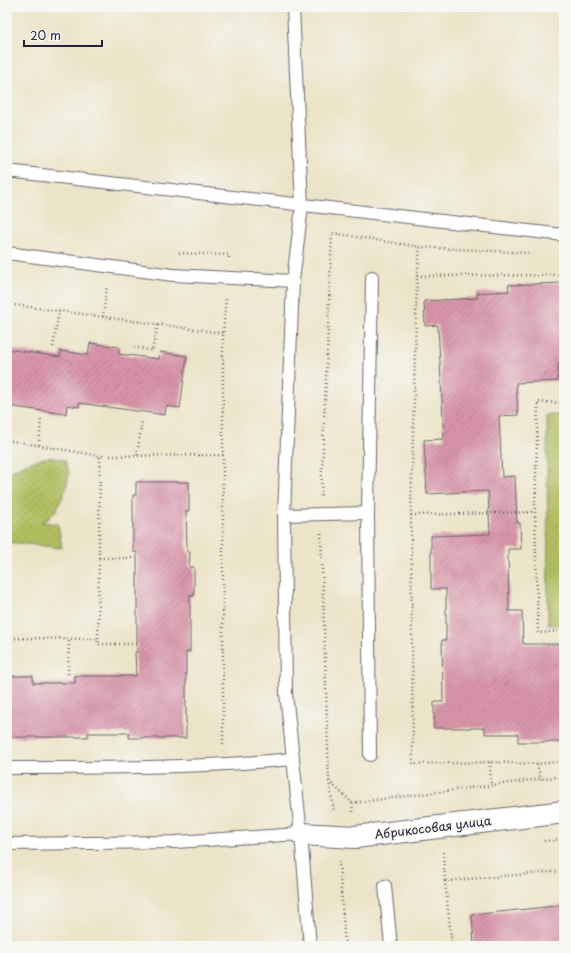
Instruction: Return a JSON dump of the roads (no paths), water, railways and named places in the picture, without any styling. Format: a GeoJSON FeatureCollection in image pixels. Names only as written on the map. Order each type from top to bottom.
{"type":"FeatureCollection","features":[{"type":"Feature","properties":{"kind":"street","name":"Абрикосовая улица"},"geometry":{"type":"LineString","coordinates":[[301,834],[355,837],[564,812]]}},
{"type":"Feature","properties":{"kind":"lane"},"geometry":{"type":"LineString","coordinates":[[293,7],[302,206],[293,281],[284,515],[286,692],[294,759],[310,946]]}},
{"type":"Feature","properties":{"kind":"lane"},"geometry":{"type":"LineString","coordinates":[[7,170],[302,206],[564,235]]}},
{"type":"Feature","properties":{"kind":"lane"},"geometry":{"type":"LineString","coordinates":[[7,253],[173,275],[293,281]]}},
{"type":"Feature","properties":{"kind":"lane"},"geometry":{"type":"LineString","coordinates":[[370,755],[368,513],[372,277]]}},
{"type":"Feature","properties":{"kind":"lane"},"geometry":{"type":"LineString","coordinates":[[284,515],[368,513]]}},
{"type":"Feature","properties":{"kind":"lane"},"geometry":{"type":"LineString","coordinates":[[7,768],[95,768],[242,764],[294,759]]}},
{"type":"Feature","properties":{"kind":"lane"},"geometry":{"type":"LineString","coordinates":[[7,844],[175,842],[301,834]]}},
{"type":"Feature","properties":{"kind":"lane"},"geometry":{"type":"LineString","coordinates":[[385,886],[391,946]]}}]}
